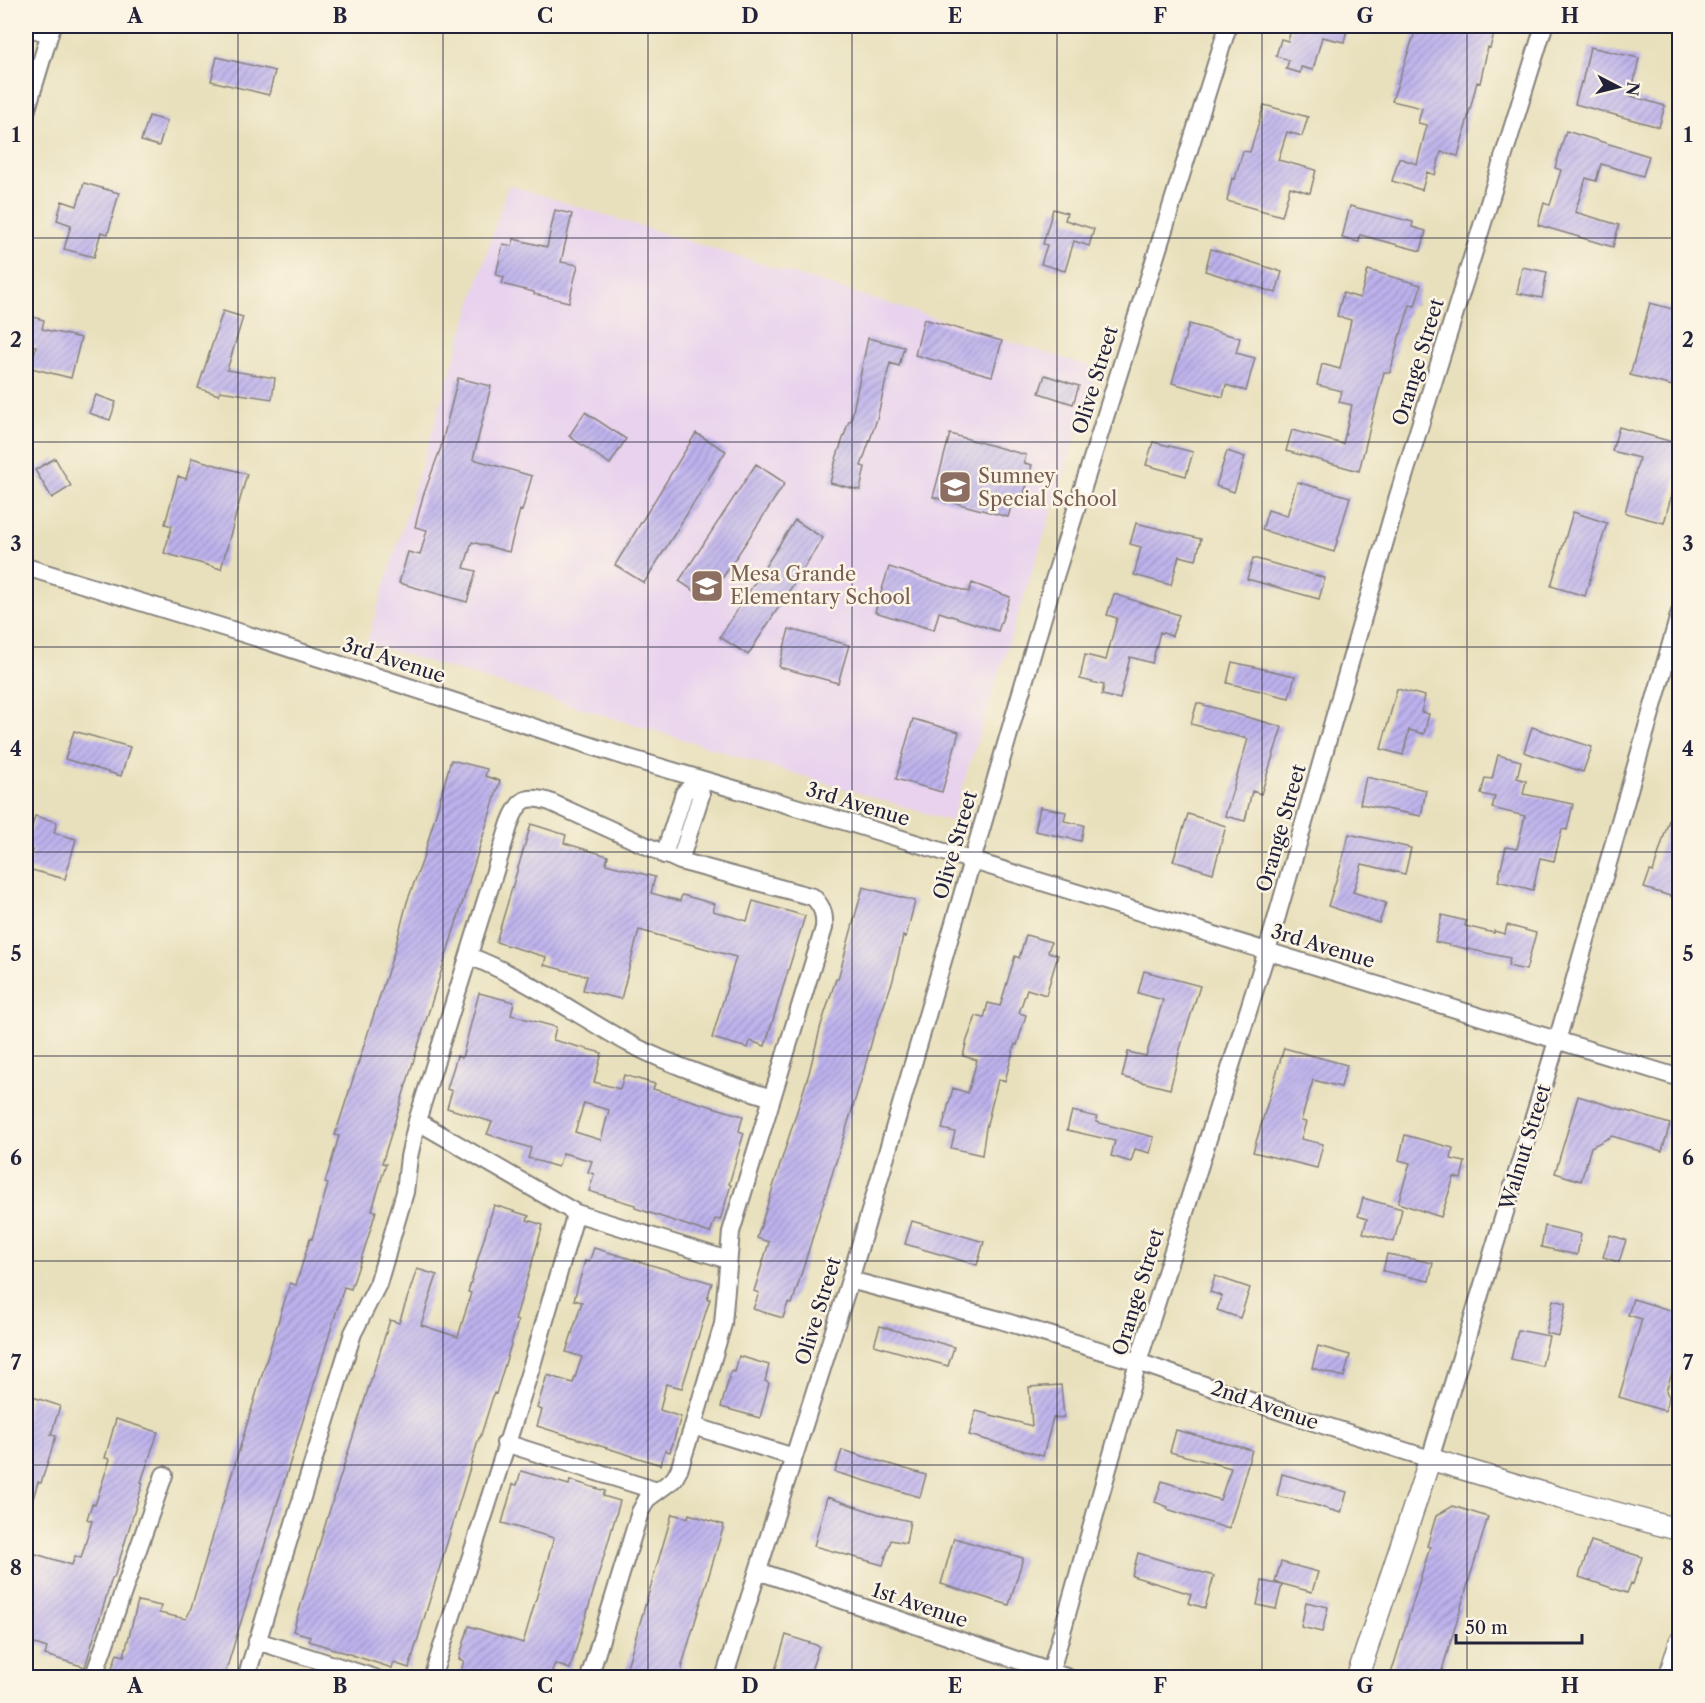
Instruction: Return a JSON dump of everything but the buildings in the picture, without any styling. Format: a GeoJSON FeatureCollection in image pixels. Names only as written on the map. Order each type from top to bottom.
{"type":"FeatureCollection","features":[{"type":"Feature","properties":{"kind":"main road","name":"2nd Avenue"},"geometry":{"type":"LineString","coordinates":[[1430,1459],[1560,1498],[1680,1530]]}},
{"type":"Feature","properties":{"kind":"main road","name":"Walnut Street"},"geometry":{"type":"LineString","coordinates":[[1357,1677],[1430,1459]]}},
{"type":"Feature","properties":{"kind":"main road"},"geometry":{"type":"LineString","coordinates":[[1668,1677],[1680,1642]]}},
{"type":"Feature","properties":{"kind":"street","name":"Olive Street"},"geometry":{"type":"LineString","coordinates":[[724,1677],[850,1280],[1052,586],[1228,26]]}},
{"type":"Feature","properties":{"kind":"street","name":"Orange Street"},"geometry":{"type":"LineString","coordinates":[[1049,1675],[1138,1362],[1267,951],[1398,496],[1544,26]]}},
{"type":"Feature","properties":{"kind":"street"},"geometry":{"type":"LineString","coordinates":[[26,27],[51,30],[26,112]]}},
{"type":"Feature","properties":{"kind":"street","name":"3rd Avenue"},"geometry":{"type":"LineString","coordinates":[[26,567],[699,779],[1680,1078]]}},
{"type":"Feature","properties":{"kind":"street","name":"Walnut Street"},"geometry":{"type":"LineString","coordinates":[[1430,1459],[1557,1041],[1680,612]]}},
{"type":"Feature","properties":{"kind":"street"},"geometry":{"type":"LineString","coordinates":[[664,855],[684,793],[699,779]]}},
{"type":"Feature","properties":{"kind":"street"},"geometry":{"type":"LineString","coordinates":[[680,861],[700,795],[699,779]]}},
{"type":"Feature","properties":{"kind":"street"},"geometry":{"type":"LineString","coordinates":[[246,1677],[353,1334],[378,1284],[405,1192],[409,1157],[417,1121],[510,823],[516,807],[525,799],[536,797],[680,861],[813,897],[820,904],[825,916],[824,928],[731,1232],[723,1323],[693,1426],[674,1479],[647,1499],[640,1512],[589,1677]]}},
{"type":"Feature","properties":{"kind":"street"},"geometry":{"type":"LineString","coordinates":[[469,956],[516,977],[631,1044],[699,1074],[772,1098]]}},
{"type":"Feature","properties":{"kind":"street"},"geometry":{"type":"LineString","coordinates":[[417,1121],[576,1213],[728,1260]]}},
{"type":"Feature","properties":{"kind":"street"},"geometry":{"type":"LineString","coordinates":[[432,1677],[505,1443],[532,1365],[576,1213]]}},
{"type":"Feature","properties":{"kind":"street","name":"2nd Avenue"},"geometry":{"type":"LineString","coordinates":[[850,1280],[1000,1320],[1138,1362],[1285,1413],[1430,1459]]}},
{"type":"Feature","properties":{"kind":"street"},"geometry":{"type":"LineString","coordinates":[[693,1426],[794,1456]]}},
{"type":"Feature","properties":{"kind":"street"},"geometry":{"type":"LineString","coordinates":[[505,1443],[657,1491]]}},
{"type":"Feature","properties":{"kind":"street"},"geometry":{"type":"LineString","coordinates":[[93,1677],[164,1474]]}},
{"type":"Feature","properties":{"kind":"street","name":"1st Avenue"},"geometry":{"type":"LineString","coordinates":[[758,1571],[1049,1675],[1069,1677]]}},
{"type":"Feature","properties":{"kind":"street"},"geometry":{"type":"LineString","coordinates":[[257,1641],[375,1677]]}},
{"type":"Feature","properties":{"kind":"shaded area"},"geometry":{"type":"Polygon","coordinates":[[[508,185],[1098,369],[951,821],[367,643],[508,185]]]}},
{"type":"Feature","properties":{"kind":"place","name":"Sumney Special School"},"geometry":{"type":"Point","coordinates":[955,487]}},
{"type":"Feature","properties":{"kind":"place","name":"Mesa Grande Elementary School"},"geometry":{"type":"Point","coordinates":[707,586]}}]}
